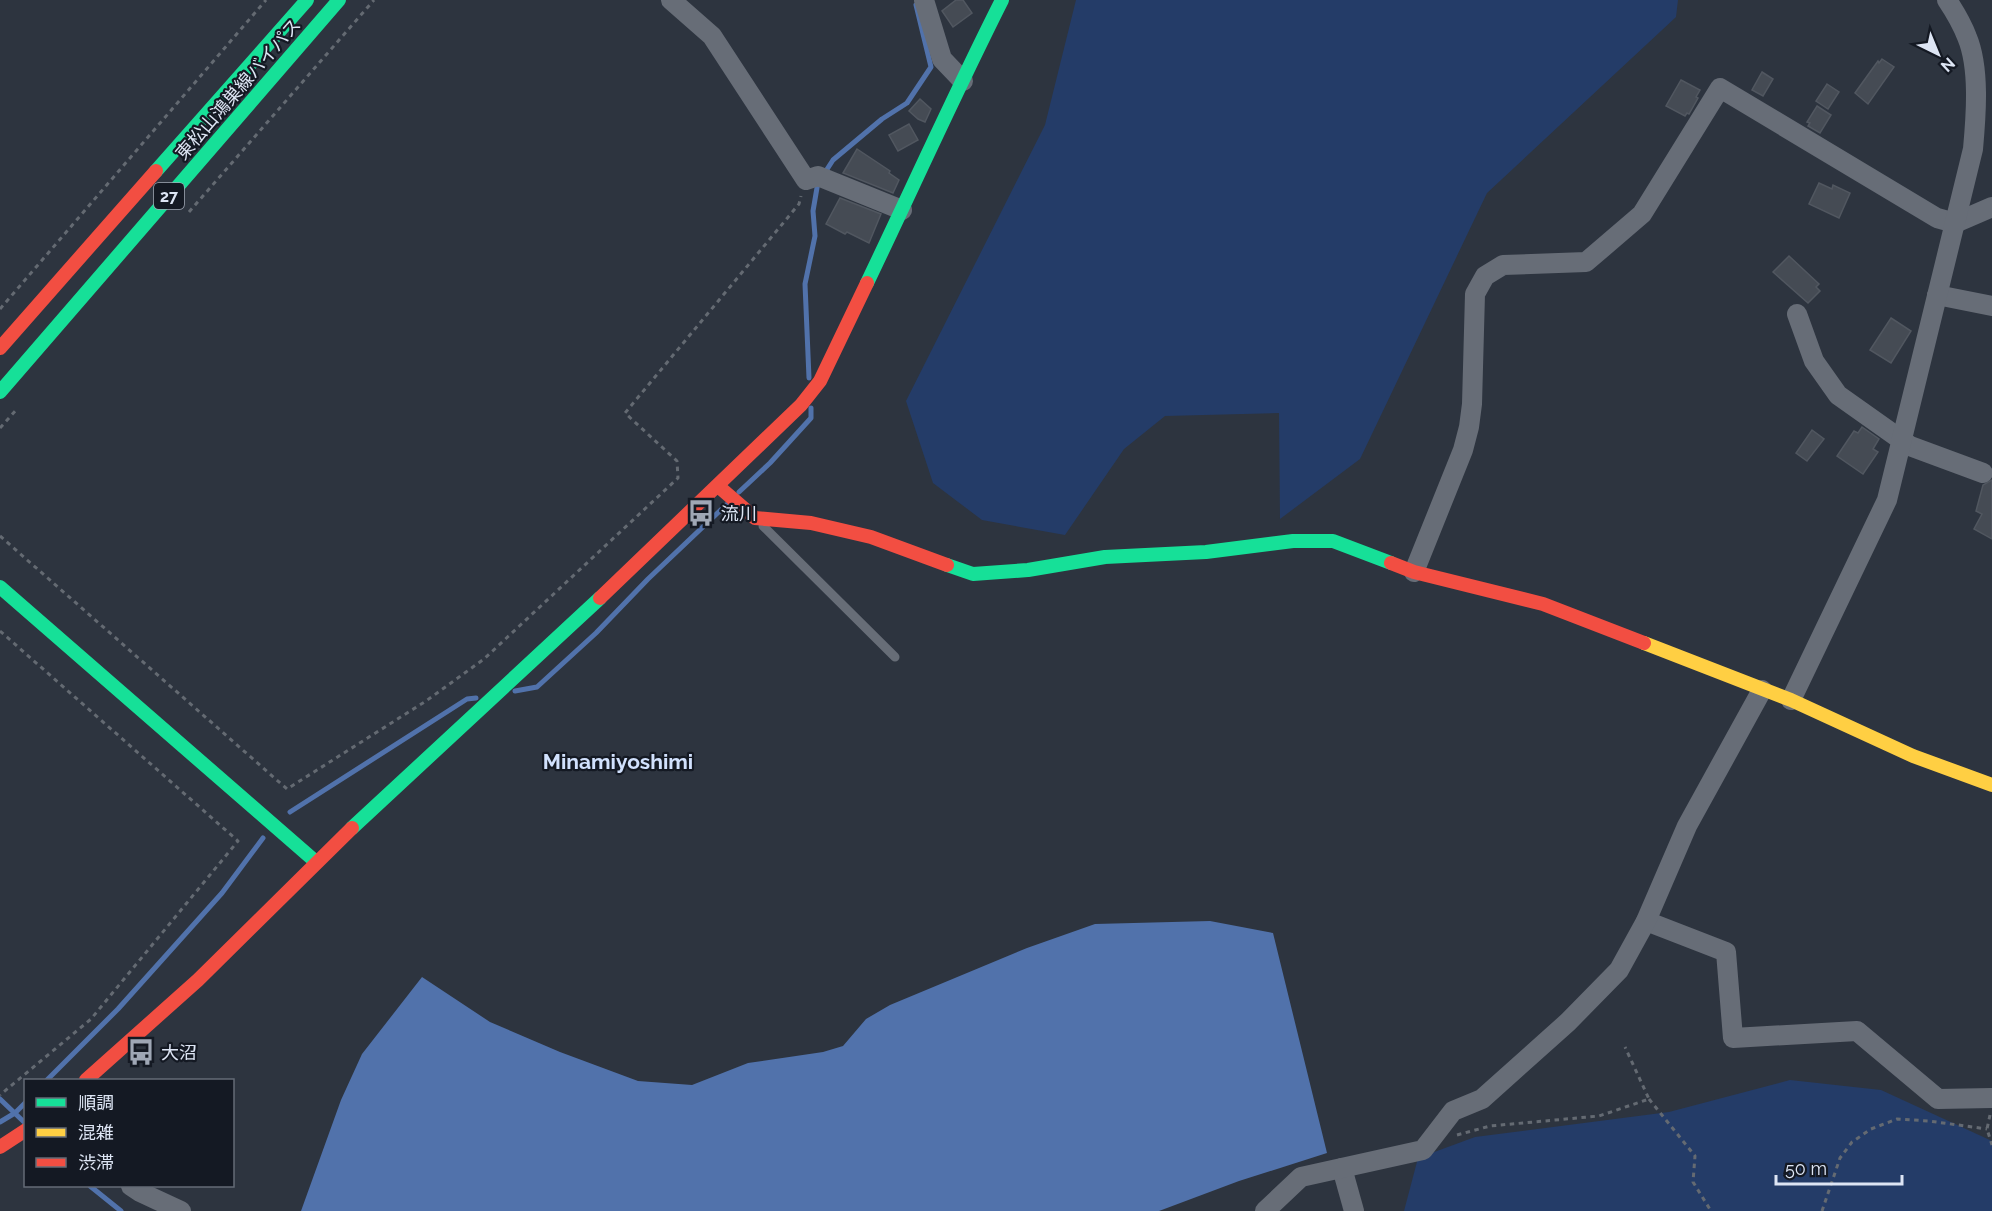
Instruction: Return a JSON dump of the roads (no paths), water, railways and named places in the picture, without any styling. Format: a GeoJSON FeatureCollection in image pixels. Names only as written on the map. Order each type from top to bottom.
{"type":"FeatureCollection","features":[{"type":"Feature","properties":{"kind":"street","name":"東松山鴻巣線バイパス"},"geometry":{"type":"LineString","coordinates":[[0,348],[307,0]]}},
{"type":"Feature","properties":{"kind":"street","name":"東松山鴻巣線バイパス"},"geometry":{"type":"LineString","coordinates":[[0,392],[339,0]]}},
{"type":"Feature","properties":{"kind":"street"},"geometry":{"type":"LineString","coordinates":[[671,0],[712,36],[806,180],[818,176],[902,210]]}},
{"type":"Feature","properties":{"kind":"street"},"geometry":{"type":"LineString","coordinates":[[924,0],[942,59],[963,81]]}},
{"type":"Feature","properties":{"kind":"street"},"geometry":{"type":"LineString","coordinates":[[87,1079],[198,980],[316,862],[718,486],[801,405],[820,381],[1002,0]]}},
{"type":"Feature","properties":{"kind":"street"},"geometry":{"type":"LineString","coordinates":[[1791,700],[1887,500],[1973,149],[1976,108],[1973,63],[1968,40],[1959,18],[1947,0]]}},
{"type":"Feature","properties":{"kind":"street"},"geometry":{"type":"LineString","coordinates":[[1414,572],[1462,450],[1469,426],[1472,404],[1475,294],[1485,276],[1503,265],[1586,262],[1642,214],[1720,88],[1937,218],[1955,223],[1992,207]]}},
{"type":"Feature","properties":{"kind":"street"},"geometry":{"type":"LineString","coordinates":[[1937,295],[1992,306]]}},
{"type":"Feature","properties":{"kind":"street"},"geometry":{"type":"LineString","coordinates":[[1797,314],[1814,361],[1838,396],[1910,446],[1983,473]]}},
{"type":"Feature","properties":{"kind":"street"},"geometry":{"type":"LineString","coordinates":[[718,486],[755,518],[811,522],[871,537],[973,574],[1028,570],[1105,557],[1206,552],[1293,541],[1333,541],[1414,572],[1543,604],[1791,700],[1913,756],[1992,785]]}},
{"type":"Feature","properties":{"kind":"street"},"geometry":{"type":"LineString","coordinates":[[0,587],[316,862]]}},
{"type":"Feature","properties":{"kind":"street"},"geometry":{"type":"LineString","coordinates":[[1264,1211],[1301,1177],[1423,1150],[1454,1111],[1482,1100],[1568,1022],[1619,970],[1646,921],[1687,826],[1762,690]]}},
{"type":"Feature","properties":{"kind":"street"},"geometry":{"type":"LineString","coordinates":[[1646,921],[1726,952],[1733,1038],[1857,1030],[1938,1099],[1991,1105]]}},
{"type":"Feature","properties":{"kind":"street"},"geometry":{"type":"LineString","coordinates":[[0,1147],[24,1131]]}},
{"type":"Feature","properties":{"kind":"street"},"geometry":{"type":"LineString","coordinates":[[1342,1168],[1354,1211]]}},
{"type":"Feature","properties":{"kind":"street"},"geometry":{"type":"LineString","coordinates":[[134,1187],[181,1211]]}},
{"type":"Feature","properties":{"kind":"lane"},"geometry":{"type":"LineString","coordinates":[[755,518],[895,657]]}},
{"type":"Feature","properties":{"kind":"waterway"},"geometry":{"type":"LineString","coordinates":[[824,174],[833,160],[882,119],[907,103],[931,67],[916,5]]}},
{"type":"Feature","properties":{"kind":"waterway"},"geometry":{"type":"LineString","coordinates":[[809,378],[805,284],[815,236],[813,211],[818,182]]}},
{"type":"Feature","properties":{"kind":"waterway"},"geometry":{"type":"LineString","coordinates":[[739,492],[770,463],[811,418],[811,408]]}},
{"type":"Feature","properties":{"kind":"waterway"},"geometry":{"type":"LineString","coordinates":[[515,691],[537,687],[596,633],[648,579],[726,505]]}},
{"type":"Feature","properties":{"kind":"waterway"},"geometry":{"type":"LineString","coordinates":[[290,812],[467,699],[476,698]]}},
{"type":"Feature","properties":{"kind":"waterway"},"geometry":{"type":"LineString","coordinates":[[48,1079],[118,1009],[222,893],[263,838]]}},
{"type":"Feature","properties":{"kind":"waterway"},"geometry":{"type":"LineString","coordinates":[[0,1099],[24,1122]]}},
{"type":"Feature","properties":{"kind":"waterway"},"geometry":{"type":"LineString","coordinates":[[0,1122],[24,1104]]}},
{"type":"Feature","properties":{"kind":"waterway"},"geometry":{"type":"LineString","coordinates":[[91,1187],[121,1211]]}},
{"type":"Feature","properties":{"kind":"place","name":"流川"},"geometry":{"type":"Point","coordinates":[701,513]}},
{"type":"Feature","properties":{"kind":"place","name":"大沼"},"geometry":{"type":"Point","coordinates":[141,1052]}},
{"type":"Feature","properties":{"kind":"district","name":"Minamiyoshimi"},"geometry":{"type":"Point","coordinates":[618,761]}}]}
